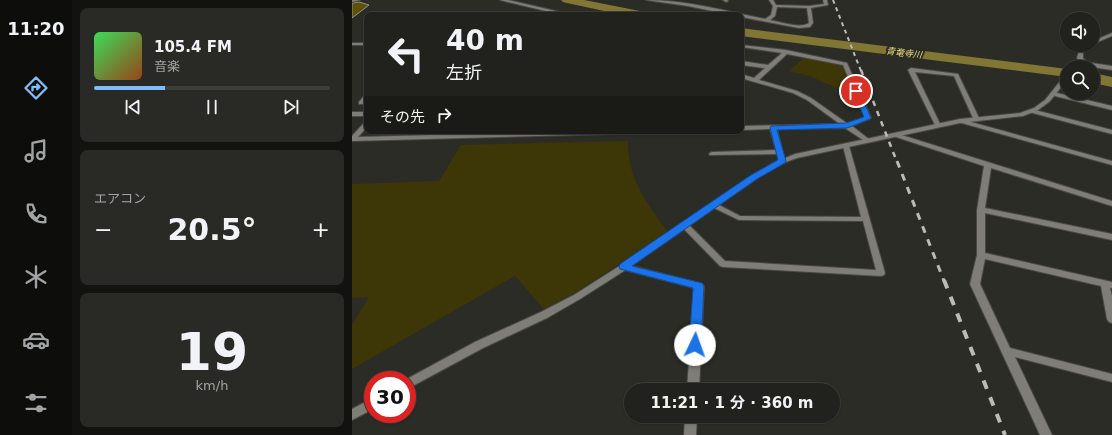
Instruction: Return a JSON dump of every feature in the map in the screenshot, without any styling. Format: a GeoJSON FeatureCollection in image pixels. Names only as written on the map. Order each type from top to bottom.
{"type":"FeatureCollection","features":[{"type":"Feature","properties":{"kind":"street"},"geometry":{"type":"LineString","coordinates":[[352,1],[358,0]]}},
{"type":"Feature","properties":{"kind":"street"},"geometry":{"type":"LineString","coordinates":[[502,0],[558,12]]}},
{"type":"Feature","properties":{"kind":"street"},"geometry":{"type":"LineString","coordinates":[[648,0],[725,12]]}},
{"type":"Feature","properties":{"kind":"street"},"geometry":{"type":"LineString","coordinates":[[768,20],[773,16],[775,6],[771,0]]}},
{"type":"Feature","properties":{"kind":"street"},"geometry":{"type":"LineString","coordinates":[[744,16],[799,27],[808,26],[811,23],[808,7],[800,0]]}},
{"type":"Feature","properties":{"kind":"street"},"geometry":{"type":"LineString","coordinates":[[775,6],[808,7],[826,5],[825,0]]}},
{"type":"Feature","properties":{"kind":"street"},"geometry":{"type":"LineString","coordinates":[[1100,40],[1112,34]]}},
{"type":"Feature","properties":{"kind":"street"},"geometry":{"type":"LineString","coordinates":[[352,44],[364,44]]}},
{"type":"Feature","properties":{"kind":"street"},"geometry":{"type":"LineString","coordinates":[[744,46],[786,52],[845,64],[868,118],[847,126],[744,128]]}},
{"type":"Feature","properties":{"kind":"street"},"geometry":{"type":"LineString","coordinates":[[755,80],[786,52]]}},
{"type":"Feature","properties":{"kind":"street"},"geometry":{"type":"LineString","coordinates":[[744,64],[768,68]]}},
{"type":"Feature","properties":{"kind":"street"},"geometry":{"type":"LineString","coordinates":[[1100,66],[1112,68]]}},
{"type":"Feature","properties":{"kind":"street"},"geometry":{"type":"LineString","coordinates":[[938,126],[911,70],[956,75],[976,118]]}},
{"type":"Feature","properties":{"kind":"street"},"geometry":{"type":"LineString","coordinates":[[744,77],[795,92],[809,99],[868,140]]}},
{"type":"Feature","properties":{"kind":"street"},"geometry":{"type":"LineString","coordinates":[[416,379],[479,345],[544,315],[577,296],[624,267],[765,170],[782,161],[795,156],[960,121],[976,118],[1021,115],[1048,101],[1060,85]]}},
{"type":"Feature","properties":{"kind":"street"},"geometry":{"type":"LineString","coordinates":[[1053,94],[1112,108]]}},
{"type":"Feature","properties":{"kind":"street"},"geometry":{"type":"LineString","coordinates":[[1031,111],[1112,132]]}},
{"type":"Feature","properties":{"kind":"street"},"geometry":{"type":"LineString","coordinates":[[352,114],[364,114]]}},
{"type":"Feature","properties":{"kind":"street"},"geometry":{"type":"LineString","coordinates":[[960,121],[1112,163]]}},
{"type":"Feature","properties":{"kind":"street"},"geometry":{"type":"LineString","coordinates":[[352,139],[364,126]]}},
{"type":"Feature","properties":{"kind":"street"},"geometry":{"type":"LineString","coordinates":[[773,128],[782,161]]}},
{"type":"Feature","properties":{"kind":"street"},"geometry":{"type":"LineString","coordinates":[[352,139],[468,134]]}},
{"type":"Feature","properties":{"kind":"street"},"geometry":{"type":"LineString","coordinates":[[895,135],[1112,204]]}},
{"type":"Feature","properties":{"kind":"street"},"geometry":{"type":"LineString","coordinates":[[685,226],[723,264],[881,273],[846,146]]}},
{"type":"Feature","properties":{"kind":"street"},"geometry":{"type":"LineString","coordinates":[[712,154],[779,152]]}},
{"type":"Feature","properties":{"kind":"street"},"geometry":{"type":"LineString","coordinates":[[988,165],[982,210],[982,255],[975,284],[1046,435]]}},
{"type":"Feature","properties":{"kind":"street"},"geometry":{"type":"LineString","coordinates":[[714,206],[739,218],[865,219]]}},
{"type":"Feature","properties":{"kind":"street"},"geometry":{"type":"LineString","coordinates":[[982,210],[1112,237]]}},
{"type":"Feature","properties":{"kind":"street"},"geometry":{"type":"LineString","coordinates":[[982,255],[1108,285],[1112,319]]}},
{"type":"Feature","properties":{"kind":"street"},"geometry":{"type":"LineString","coordinates":[[624,267],[698,286],[693,383]]}},
{"type":"Feature","properties":{"kind":"street"},"geometry":{"type":"LineString","coordinates":[[1007,351],[1112,378]]}},
{"type":"Feature","properties":{"kind":"street"},"geometry":{"type":"LineString","coordinates":[[352,415],[364,408]]}},
{"type":"Feature","properties":{"kind":"street"},"geometry":{"type":"LineString","coordinates":[[690,435],[691,423]]}},
{"type":"Feature","properties":{"kind":"shaded area"},"geometry":{"type":"Polygon","coordinates":[[[804,58],[842,64],[855,97],[810,76],[789,71],[804,58]]]}},
{"type":"Feature","properties":{"kind":"shaded area"},"geometry":{"type":"Polygon","coordinates":[[[628,141],[631,166],[640,190],[668,232],[576,292],[544,309],[515,276],[352,369],[352,325],[369,297],[352,298],[352,184],[439,181],[461,145],[628,141]]]}},
{"type":"Feature","properties":{"kind":"building"},"geometry":{"type":"Polygon","coordinates":[[[359,2],[369,5],[352,18],[352,3],[359,2]]]}},
{"type":"Feature","properties":{"kind":"waterway","name":"青竜寺川"},"geometry":{"type":"LineString","coordinates":[[567,0],[625,12]]}},
{"type":"Feature","properties":{"kind":"waterway","name":"青竜寺川"},"geometry":{"type":"LineString","coordinates":[[744,32],[1060,72]]}},
{"type":"Feature","properties":{"kind":"waterway","name":"青竜寺川"},"geometry":{"type":"LineString","coordinates":[[1100,79],[1112,82]]}},
{"type":"Feature","properties":{"kind":"railway"},"geometry":{"type":"LineString","coordinates":[[833,0],[861,71]]}},
{"type":"Feature","properties":{"kind":"railway"},"geometry":{"type":"LineString","coordinates":[[861,70],[897,162]]}},
{"type":"Feature","properties":{"kind":"railway"},"geometry":{"type":"LineString","coordinates":[[897,161],[944,281]]}},
{"type":"Feature","properties":{"kind":"railway"},"geometry":{"type":"LineString","coordinates":[[944,280],[1005,435]]}},
{"type":"Feature","properties":{"kind":"route"},"geometry":{"type":"LineString","coordinates":[[695,345],[698,286],[624,267],[754,177],[782,161],[773,128],[847,126],[868,118],[856,91]]}}]}
